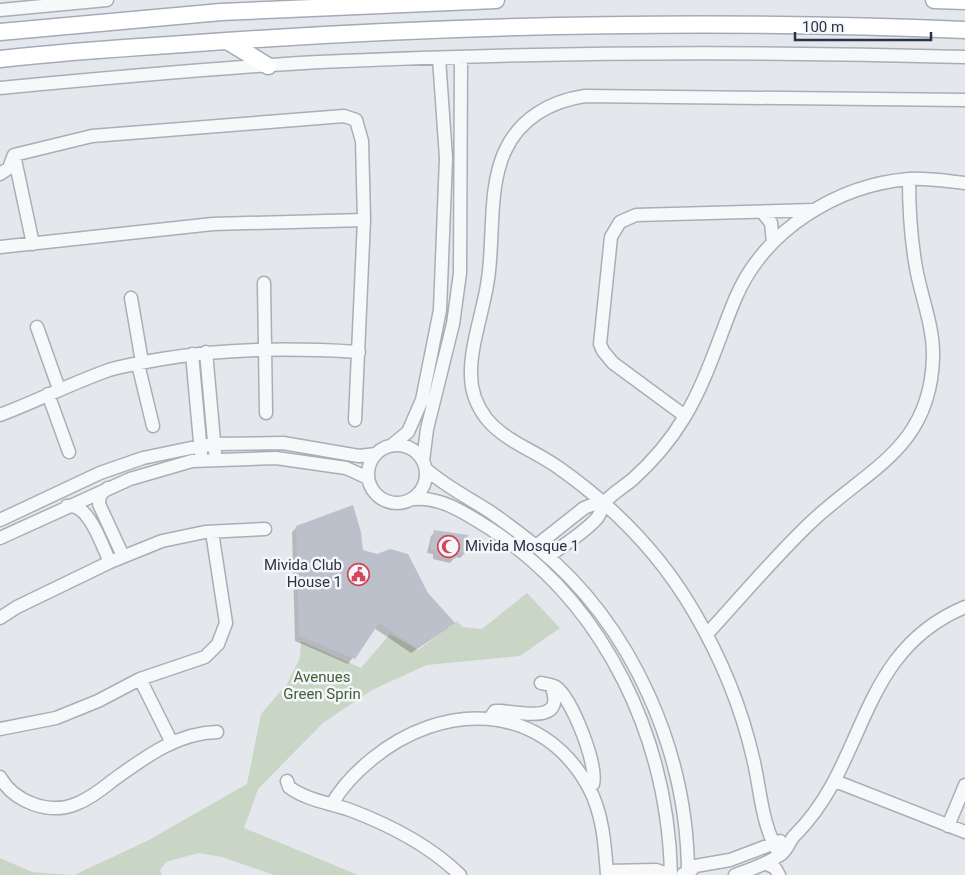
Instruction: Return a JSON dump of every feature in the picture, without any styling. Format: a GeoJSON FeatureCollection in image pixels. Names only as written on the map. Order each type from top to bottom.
{"type":"FeatureCollection","features":[{"type":"Feature","properties":{"kind":"main road"},"geometry":{"type":"LineString","coordinates":[[0,32],[312,3],[496,0]]}},
{"type":"Feature","properties":{"kind":"main road"},"geometry":{"type":"LineString","coordinates":[[934,0],[965,1]]}},
{"type":"Feature","properties":{"kind":"main road"},"geometry":{"type":"LineString","coordinates":[[0,58],[227,41],[437,29],[561,26],[866,27],[965,30]]}},
{"type":"Feature","properties":{"kind":"main road"},"geometry":{"type":"LineString","coordinates":[[227,41],[268,66]]}},
{"type":"Feature","properties":{"kind":"street"},"geometry":{"type":"LineString","coordinates":[[0,10],[107,0]]}},
{"type":"Feature","properties":{"kind":"street"},"geometry":{"type":"LineString","coordinates":[[0,88],[268,66],[439,58],[749,53],[965,57]]}},
{"type":"Feature","properties":{"kind":"street"},"geometry":{"type":"LineString","coordinates":[[0,520],[114,468],[143,458],[214,444],[284,443],[360,456],[376,454],[392,445],[408,432],[422,400],[440,310],[446,158],[439,58]]}},
{"type":"Feature","properties":{"kind":"street"},"geometry":{"type":"LineString","coordinates":[[413,499],[422,489],[428,429],[453,324],[460,273],[461,58]]}},
{"type":"Feature","properties":{"kind":"street"},"geometry":{"type":"LineString","coordinates":[[780,855],[765,822],[747,733],[730,682],[693,610],[661,564],[604,503],[553,464],[496,428],[486,418],[473,391],[471,362],[488,278],[498,174],[505,150],[525,123],[552,104],[585,96],[965,100]]}},
{"type":"Feature","properties":{"kind":"street"},"geometry":{"type":"LineString","coordinates":[[14,155],[92,136],[344,116],[356,120],[360,128],[364,220],[355,420]]}},
{"type":"Feature","properties":{"kind":"street"},"geometry":{"type":"LineString","coordinates":[[0,174],[9,168],[14,155]]}},
{"type":"Feature","properties":{"kind":"street"},"geometry":{"type":"LineString","coordinates":[[14,155],[32,244]]}},
{"type":"Feature","properties":{"kind":"street"},"geometry":{"type":"LineString","coordinates":[[548,556],[595,520],[604,503],[651,461],[685,416],[718,345],[736,296],[747,277],[773,242],[813,210],[858,190],[909,179],[938,179],[965,183]]}},
{"type":"Feature","properties":{"kind":"street"},"geometry":{"type":"LineString","coordinates":[[707,634],[807,525],[896,452],[920,418],[928,398],[933,357],[928,316],[913,250],[909,179]]}},
{"type":"Feature","properties":{"kind":"street"},"geometry":{"type":"LineString","coordinates":[[685,416],[613,363],[603,352],[599,336],[608,283],[611,237],[620,222],[636,215],[813,210]]}},
{"type":"Feature","properties":{"kind":"street"},"geometry":{"type":"LineString","coordinates":[[763,212],[774,229],[773,242]]}},
{"type":"Feature","properties":{"kind":"street"},"geometry":{"type":"LineString","coordinates":[[0,247],[213,224],[364,220]]}},
{"type":"Feature","properties":{"kind":"street"},"geometry":{"type":"LineString","coordinates":[[264,283],[266,413]]}},
{"type":"Feature","properties":{"kind":"street"},"geometry":{"type":"LineString","coordinates":[[131,298],[140,363],[153,426]]}},
{"type":"Feature","properties":{"kind":"street"},"geometry":{"type":"LineString","coordinates":[[36,326],[69,452]]}},
{"type":"Feature","properties":{"kind":"street"},"geometry":{"type":"LineString","coordinates":[[0,416],[53,392],[111,370],[140,363],[206,352],[266,349],[359,352]]}},
{"type":"Feature","properties":{"kind":"street"},"geometry":{"type":"LineString","coordinates":[[206,352],[216,459]]}},
{"type":"Feature","properties":{"kind":"street"},"geometry":{"type":"LineString","coordinates":[[192,354],[202,461]]}},
{"type":"Feature","properties":{"kind":"street"},"geometry":{"type":"LineString","coordinates":[[392,445],[410,448],[424,465],[445,485],[494,515],[536,546],[584,592],[602,615],[632,662],[652,703],[673,763],[687,841],[685,875]]}},
{"type":"Feature","properties":{"kind":"street"},"geometry":{"type":"LineString","coordinates":[[332,804],[345,785],[365,765],[387,747],[408,734],[440,722],[475,717],[490,718],[515,724],[549,742],[568,759],[588,787],[598,809],[607,873],[656,870],[670,875],[667,816],[655,760],[631,693],[605,646],[578,610],[554,583],[514,546],[481,523],[430,498],[413,499],[400,504],[383,500],[373,491],[368,478],[368,470],[376,454]]}},
{"type":"Feature","properties":{"kind":"street"},"geometry":{"type":"LineString","coordinates":[[0,538],[65,506],[110,487],[157,470],[202,461],[276,458],[306,461],[351,469],[368,478]]}},
{"type":"Feature","properties":{"kind":"street"},"geometry":{"type":"LineString","coordinates":[[110,487],[100,495],[99,504],[123,556]]}},
{"type":"Feature","properties":{"kind":"street"},"geometry":{"type":"LineString","coordinates":[[536,546],[584,508],[604,503]]}},
{"type":"Feature","properties":{"kind":"street"},"geometry":{"type":"LineString","coordinates":[[65,506],[76,506],[85,512],[110,562]]}},
{"type":"Feature","properties":{"kind":"street"},"geometry":{"type":"LineString","coordinates":[[0,618],[17,607],[110,562],[162,541],[212,532],[265,528]]}},
{"type":"Feature","properties":{"kind":"street"},"geometry":{"type":"LineString","coordinates":[[0,729],[56,718],[98,701],[140,679],[205,657],[218,644],[224,629],[225,612],[212,532]]}},
{"type":"Feature","properties":{"kind":"street"},"geometry":{"type":"LineString","coordinates":[[765,869],[788,846],[790,840],[816,811],[835,781],[868,706],[895,660],[913,640],[934,624],[965,607]]}},
{"type":"Feature","properties":{"kind":"street"},"geometry":{"type":"LineString","coordinates":[[140,679],[172,743]]}},
{"type":"Feature","properties":{"kind":"street"},"geometry":{"type":"LineString","coordinates":[[490,718],[495,712],[501,711],[542,714],[552,709],[554,703],[546,684],[558,690],[577,719],[594,774],[593,784],[588,787]]}},
{"type":"Feature","properties":{"kind":"street"},"geometry":{"type":"LineString","coordinates":[[0,776],[9,789],[27,801],[48,808],[65,807],[90,797],[139,761],[172,743],[194,734],[217,732]]}},
{"type":"Feature","properties":{"kind":"street"},"geometry":{"type":"LineString","coordinates":[[287,781],[289,787],[294,791],[332,804],[398,831],[429,850],[460,875]]}},
{"type":"Feature","properties":{"kind":"street"},"geometry":{"type":"LineString","coordinates":[[835,781],[965,832]]}},
{"type":"Feature","properties":{"kind":"street"},"geometry":{"type":"LineString","coordinates":[[948,826],[965,785]]}},
{"type":"Feature","properties":{"kind":"street"},"geometry":{"type":"LineString","coordinates":[[685,875],[695,866],[730,860],[773,843],[790,840]]}},
{"type":"Feature","properties":{"kind":"street"},"geometry":{"type":"LineString","coordinates":[[759,850],[765,869]]}},
{"type":"Feature","properties":{"kind":"street"},"geometry":{"type":"LineString","coordinates":[[735,875],[774,868],[779,875]]}},
{"type":"Feature","properties":{"kind":"green space","name":"Avenues Green Sprin"},"geometry":{"type":"Polygon","coordinates":[[[527,593],[560,628],[520,656],[427,665],[372,690],[323,723],[258,789],[244,828],[358,875],[274,875],[222,857],[198,853],[166,862],[160,870],[162,875],[74,875],[147,841],[247,784],[261,714],[287,684],[300,658],[301,641],[361,668],[390,634],[418,650],[457,621],[462,627],[482,629],[527,593]]]}},
{"type":"Feature","properties":{"kind":"green space"},"geometry":{"type":"Polygon","coordinates":[[[0,858],[32,872],[74,875],[0,875],[0,858]]]}},
{"type":"Feature","properties":{"kind":"building","name":"Mivida Club House 1"},"geometry":{"type":"Polygon","coordinates":[[[353,505],[361,532],[363,550],[377,554],[390,549],[408,554],[428,593],[455,623],[417,648],[379,623],[355,659],[299,636],[296,526],[353,505]]]}},
{"type":"Feature","properties":{"kind":"building","name":"Mivida Mosque 1"},"geometry":{"type":"Polygon","coordinates":[[[434,530],[468,535],[465,554],[457,553],[455,559],[436,555],[437,551],[430,549],[434,530]]]}},
{"type":"Feature","properties":{"kind":"place","name":"Mivida Mosque 1"},"geometry":{"type":"Point","coordinates":[449,546]}},
{"type":"Feature","properties":{"kind":"place","name":"Mivida Club House 1"},"geometry":{"type":"Point","coordinates":[358,574]}}]}
